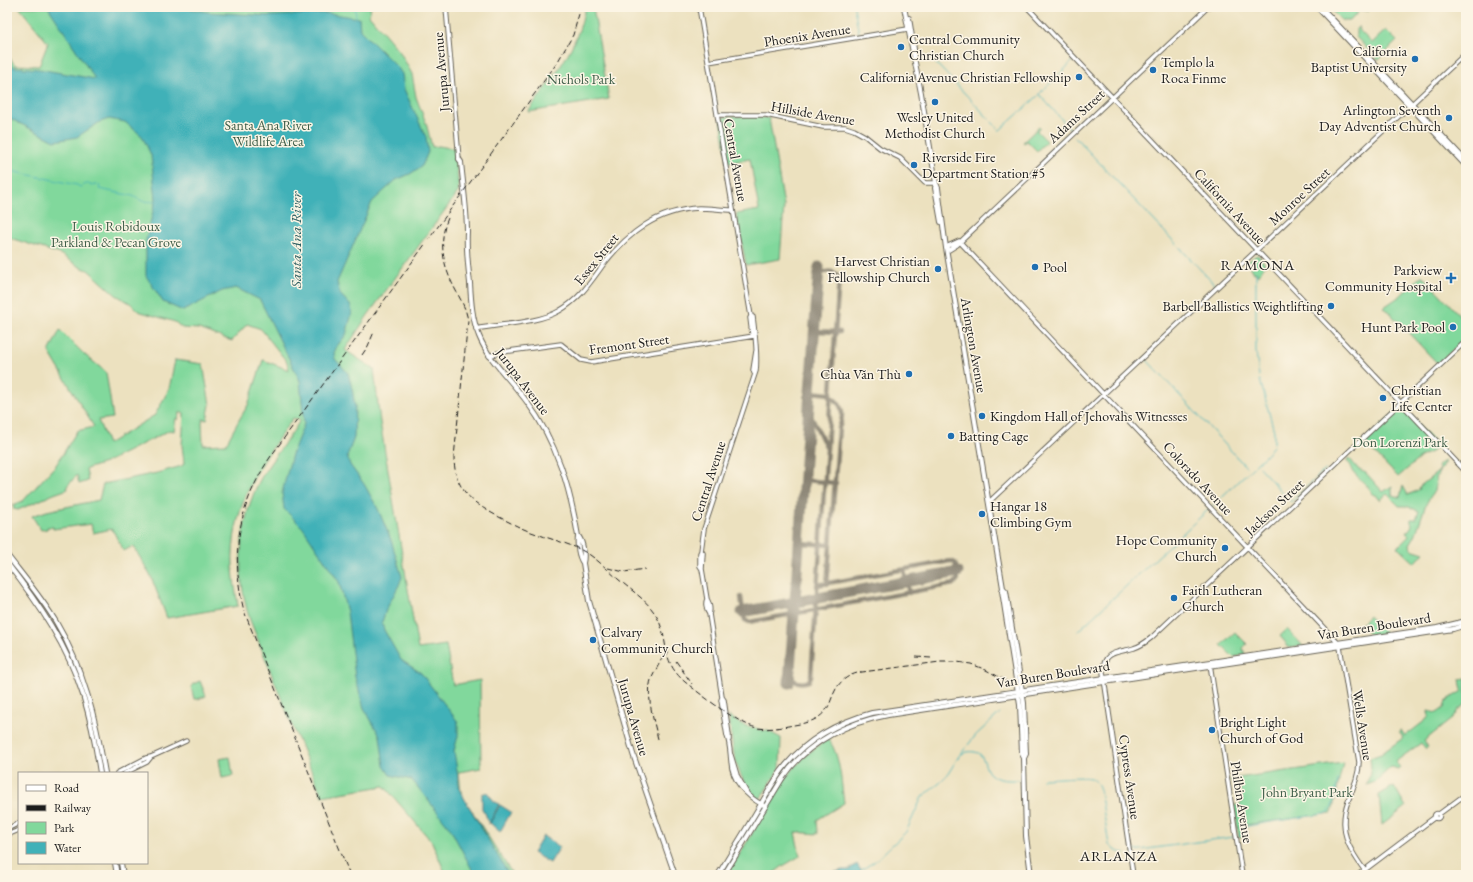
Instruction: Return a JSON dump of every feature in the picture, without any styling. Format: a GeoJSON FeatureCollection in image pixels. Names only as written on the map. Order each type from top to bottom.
{"type":"FeatureCollection","features":[{"type":"Feature","properties":{"kind":"main road","name":"Jurupa Avenue"},"geometry":{"type":"LineString","coordinates":[[446,7],[459,159],[461,162],[472,314],[482,344],[489,356],[527,402],[554,448],[570,494],[578,536],[581,540],[589,601],[633,754],[675,875]]}},
{"type":"Feature","properties":{"kind":"main road","name":"Central Avenue"},"geometry":{"type":"LineString","coordinates":[[699,7],[751,316],[753,318],[756,351],[753,370],[754,373],[750,392],[706,522],[700,553],[700,561],[707,599],[707,612],[709,614],[722,697],[723,713],[731,755],[737,775],[747,793],[766,806]]}},
{"type":"Feature","properties":{"kind":"main road","name":"Arlington Avenue"},"geometry":{"type":"LineString","coordinates":[[906,7],[911,50],[914,55]]}},
{"type":"Feature","properties":{"kind":"main road","name":"Arlington Avenue"},"geometry":{"type":"LineString","coordinates":[[906,7],[936,183],[934,188],[942,224],[1003,588],[1006,591],[1020,692],[1026,754],[1024,758]]}},
{"type":"Feature","properties":{"kind":"main road","name":"California Avenue"},"geometry":{"type":"LineString","coordinates":[[1027,7],[1466,472]]}},
{"type":"Feature","properties":{"kind":"main road","name":"Adams Street"},"geometry":{"type":"LineString","coordinates":[[946,248],[949,250],[953,248],[1208,7]]}},
{"type":"Feature","properties":{"kind":"main road"},"geometry":{"type":"LineString","coordinates":[[1317,7],[1322,10],[1466,166]]}},
{"type":"Feature","properties":{"kind":"main road","name":"Phoenix Avenue"},"geometry":{"type":"LineString","coordinates":[[708,62],[908,30]]}},
{"type":"Feature","properties":{"kind":"main road","name":"Monroe Street"},"geometry":{"type":"LineString","coordinates":[[989,502],[1466,53]]}},
{"type":"Feature","properties":{"kind":"main road"},"geometry":{"type":"LineString","coordinates":[[1411,105],[1466,161]]}},
{"type":"Feature","properties":{"kind":"main road","name":"Hillside Avenue"},"geometry":{"type":"LineString","coordinates":[[717,115],[766,115],[823,127],[845,127],[865,136],[880,148],[900,158],[925,183],[936,183]]}},
{"type":"Feature","properties":{"kind":"main road","name":"Essex Street"},"geometry":{"type":"LineString","coordinates":[[476,329],[544,318],[559,312],[581,295],[619,245],[632,233],[652,221],[668,214],[690,209],[706,208],[733,210]]}},
{"type":"Feature","properties":{"kind":"main road","name":"Colorado Avenue"},"geometry":{"type":"LineString","coordinates":[[959,241],[1339,645]]}},
{"type":"Feature","properties":{"kind":"main road","name":"Fremont Street"},"geometry":{"type":"LineString","coordinates":[[489,356],[502,352],[561,344],[581,360],[592,362],[754,336]]}},
{"type":"Feature","properties":{"kind":"main road","name":"Jackson Street"},"geometry":{"type":"LineString","coordinates":[[1104,680],[1103,666],[1110,654],[1136,647],[1146,642],[1466,341]]}},
{"type":"Feature","properties":{"kind":"main road"},"geometry":{"type":"LineString","coordinates":[[7,555],[48,610],[73,656],[91,704],[98,732],[105,772]]}},
{"type":"Feature","properties":{"kind":"main road"},"geometry":{"type":"LineString","coordinates":[[7,563],[38,604],[58,636],[69,658],[87,708],[100,772]]}},
{"type":"Feature","properties":{"kind":"main road","name":"Van Buren Boulevard"},"geometry":{"type":"LineString","coordinates":[[1210,664],[1300,653],[1454,625],[1466,621]]}},
{"type":"Feature","properties":{"kind":"main road"},"geometry":{"type":"LineString","coordinates":[[1442,630],[1454,625]]}},
{"type":"Feature","properties":{"kind":"main road","name":"Van Buren Boulevard"},"geometry":{"type":"LineString","coordinates":[[718,875],[775,780],[794,757],[817,738],[837,725],[872,713],[1210,664],[1322,645],[1339,645],[1442,630],[1466,625]]}},
{"type":"Feature","properties":{"kind":"main road"},"geometry":{"type":"LineString","coordinates":[[1300,653],[1303,650],[1317,648],[1322,645]]}},
{"type":"Feature","properties":{"kind":"main road","name":"Wells Avenue"},"geometry":{"type":"LineString","coordinates":[[1339,645],[1359,762],[1358,775],[1345,811],[1344,830],[1348,846],[1368,875]]}},
{"type":"Feature","properties":{"kind":"main road","name":"Philbin Avenue"},"geometry":{"type":"LineString","coordinates":[[1210,664],[1242,875]]}},
{"type":"Feature","properties":{"kind":"main road","name":"Van Buren Boulevard"},"geometry":{"type":"LineString","coordinates":[[724,875],[786,774],[802,756],[843,728],[872,718],[1020,692],[1043,691],[1071,683],[1104,680]]}},
{"type":"Feature","properties":{"kind":"main road","name":"Cypress Avenue"},"geometry":{"type":"LineString","coordinates":[[1104,680],[1133,875]]}},
{"type":"Feature","properties":{"kind":"main road","name":"Arlington Avenue"},"geometry":{"type":"LineString","coordinates":[[1020,692],[1022,754],[1024,758],[1026,836],[1031,875]]}},
{"type":"Feature","properties":{"kind":"main road"},"geometry":{"type":"LineString","coordinates":[[1022,735],[1023,745],[1025,745]]}},
{"type":"Feature","properties":{"kind":"main road"},"geometry":{"type":"LineString","coordinates":[[120,772],[146,758],[186,741]]}},
{"type":"Feature","properties":{"kind":"main road"},"geometry":{"type":"LineString","coordinates":[[127,772],[147,762],[151,757]]}},
{"type":"Feature","properties":{"kind":"main road"},"geometry":{"type":"LineString","coordinates":[[1358,875],[1435,817],[1438,818],[1439,814],[1466,794]]}},
{"type":"Feature","properties":{"kind":"main road"},"geometry":{"type":"LineString","coordinates":[[7,829],[18,824]]}},
{"type":"Feature","properties":{"kind":"main road"},"geometry":{"type":"LineString","coordinates":[[7,835],[18,830]]}},
{"type":"Feature","properties":{"kind":"main road"},"geometry":{"type":"LineString","coordinates":[[115,864],[117,875]]}},
{"type":"Feature","properties":{"kind":"main road"},"geometry":{"type":"LineString","coordinates":[[121,864],[123,875]]}},
{"type":"Feature","properties":{"kind":"green space","name":"Santa Ana River Wildlife Area"},"geometry":{"type":"Polygon","coordinates":[[[19,7],[371,7],[369,15],[400,52],[412,74],[416,97],[426,123],[432,147],[439,146],[455,149],[459,191],[368,315],[345,350],[374,369],[380,422],[418,649],[446,645],[453,685],[480,680],[481,768],[459,772],[461,792],[513,875],[446,875],[432,842],[384,786],[322,796],[250,620],[242,585],[241,548],[247,512],[253,495],[265,471],[300,420],[293,418],[269,453],[249,488],[242,507],[236,526],[233,547],[234,583],[238,606],[167,618],[150,574],[133,546],[124,551],[112,529],[93,533],[91,524],[53,529],[53,527],[47,527],[47,529],[41,530],[32,516],[47,511],[99,500],[103,484],[157,473],[182,466],[184,463],[182,445],[184,413],[179,413],[178,420],[176,418],[174,431],[170,430],[105,463],[86,469],[88,481],[79,484],[77,475],[67,486],[68,489],[18,510],[14,509],[13,505],[23,501],[56,465],[77,431],[94,427],[49,352],[60,330],[85,355],[106,372],[113,418],[98,420],[108,444],[155,415],[169,389],[175,360],[203,364],[210,405],[207,420],[203,419],[202,423],[203,445],[226,444],[248,405],[263,360],[289,370],[287,362],[261,329],[247,324],[232,341],[199,329],[182,328],[175,322],[138,311],[130,303],[116,295],[88,270],[80,267],[60,254],[7,237],[7,54],[15,65],[39,66],[48,43],[19,7]]]}},
{"type":"Feature","properties":{"kind":"green space","name":"Nichols Park"},"geometry":{"type":"Polygon","coordinates":[[[585,7],[593,7],[609,99],[528,112],[563,62],[577,36],[585,7]]]}},
{"type":"Feature","properties":{"kind":"green space"},"geometry":{"type":"Polygon","coordinates":[[[1328,7],[1366,7],[1369,11],[1360,10],[1350,21],[1342,21],[1328,7]]]}},
{"type":"Feature","properties":{"kind":"green space"},"geometry":{"type":"Polygon","coordinates":[[[1359,26],[1360,31],[1372,43],[1386,30],[1397,41],[1378,60],[1356,37],[1356,29],[1359,26]]]}},
{"type":"Feature","properties":{"kind":"green space"},"geometry":{"type":"Polygon","coordinates":[[[746,116],[769,118],[784,206],[780,259],[746,265],[736,214],[759,210],[750,159],[728,163],[721,120],[723,117],[746,116]]]}},
{"type":"Feature","properties":{"kind":"green space"},"geometry":{"type":"Polygon","coordinates":[[[1039,127],[1040,128],[1037,131],[1047,141],[1037,151],[1027,141],[1024,143],[1023,142],[1039,127]]]}},
{"type":"Feature","properties":{"kind":"green space"},"geometry":{"type":"Polygon","coordinates":[[[1258,255],[1265,264],[1259,275],[1257,275],[1257,272],[1254,273],[1248,262],[1258,255]]]}},
{"type":"Feature","properties":{"kind":"green space"},"geometry":{"type":"Polygon","coordinates":[[[1421,276],[1423,276],[1466,322],[1466,338],[1438,364],[1384,307],[1400,296],[1421,276]]]}},
{"type":"Feature","properties":{"kind":"green space","name":"Don Lorenzi Park"},"geometry":{"type":"Polygon","coordinates":[[[1401,407],[1438,446],[1433,451],[1422,456],[1398,477],[1366,444],[1365,441],[1401,407]]]}},
{"type":"Feature","properties":{"kind":"green space"},"geometry":{"type":"Polygon","coordinates":[[[1349,458],[1359,470],[1366,473],[1383,492],[1392,486],[1392,495],[1400,497],[1403,486],[1408,495],[1420,489],[1419,487],[1439,471],[1438,465],[1445,461],[1446,462],[1443,464],[1437,476],[1434,491],[1426,504],[1415,536],[1410,544],[1411,549],[1424,553],[1415,563],[1398,547],[1409,536],[1406,531],[1408,531],[1411,527],[1411,519],[1416,519],[1419,511],[1406,506],[1399,506],[1387,494],[1380,500],[1376,495],[1372,494],[1346,461],[1349,458]]]}},
{"type":"Feature","properties":{"kind":"green space"},"geometry":{"type":"Polygon","coordinates":[[[1369,616],[1386,634],[1371,636],[1360,625],[1369,616]]]}},
{"type":"Feature","properties":{"kind":"green space"},"geometry":{"type":"Polygon","coordinates":[[[1287,629],[1303,646],[1290,648],[1280,636],[1287,629]]]}},
{"type":"Feature","properties":{"kind":"green space"},"geometry":{"type":"Polygon","coordinates":[[[1235,632],[1247,644],[1243,648],[1245,655],[1233,657],[1221,645],[1235,632]]]}},
{"type":"Feature","properties":{"kind":"green space"},"geometry":{"type":"Polygon","coordinates":[[[1466,678],[1466,704],[1458,710],[1453,718],[1424,741],[1428,747],[1426,749],[1421,743],[1395,762],[1400,767],[1398,769],[1391,767],[1375,782],[1367,785],[1371,768],[1370,758],[1381,754],[1403,738],[1399,731],[1401,730],[1405,736],[1426,720],[1429,716],[1428,711],[1437,713],[1444,708],[1446,701],[1462,691],[1460,679],[1466,678]]]}},
{"type":"Feature","properties":{"kind":"green space"},"geometry":{"type":"Polygon","coordinates":[[[200,681],[206,696],[194,699],[191,687],[193,684],[200,681]]]}},
{"type":"Feature","properties":{"kind":"green space"},"geometry":{"type":"Polygon","coordinates":[[[729,716],[741,724],[768,731],[781,738],[780,768],[760,799],[758,799],[750,790],[739,771],[733,751],[729,716]]]}},
{"type":"Feature","properties":{"kind":"green space"},"geometry":{"type":"Polygon","coordinates":[[[826,740],[829,740],[836,754],[840,770],[844,803],[817,820],[818,834],[795,832],[800,856],[771,875],[727,875],[786,777],[806,755],[826,740]]]}},
{"type":"Feature","properties":{"kind":"green space"},"geometry":{"type":"Polygon","coordinates":[[[230,757],[233,776],[222,778],[219,759],[230,757]]]}},
{"type":"Feature","properties":{"kind":"green space","name":"John Bryant Park"},"geometry":{"type":"Polygon","coordinates":[[[1343,763],[1332,813],[1245,825],[1246,836],[1239,838],[1234,805],[1240,805],[1242,801],[1239,780],[1233,780],[1231,782],[1230,779],[1343,763]]]}},
{"type":"Feature","properties":{"kind":"green space"},"geometry":{"type":"Polygon","coordinates":[[[1394,786],[1406,807],[1382,825],[1379,795],[1394,786]]]}},
{"type":"Feature","properties":{"kind":"water","name":"Santa Ana River"},"geometry":{"type":"Polygon","coordinates":[[[48,7],[182,7],[208,12],[271,16],[327,13],[359,18],[360,30],[398,68],[402,74],[404,89],[426,137],[428,152],[422,166],[410,174],[396,180],[372,202],[337,282],[340,294],[351,306],[352,313],[346,335],[337,346],[334,353],[335,359],[348,373],[355,406],[354,438],[347,456],[350,465],[364,484],[378,509],[391,540],[402,577],[386,610],[382,622],[384,630],[401,660],[421,673],[458,722],[458,736],[454,751],[460,791],[509,875],[475,875],[450,828],[412,780],[390,775],[384,766],[380,736],[364,708],[355,677],[347,612],[339,582],[303,528],[284,509],[282,493],[292,454],[304,424],[300,381],[260,300],[236,288],[222,291],[183,311],[163,302],[146,276],[146,240],[156,199],[151,155],[142,136],[125,122],[109,119],[100,122],[77,137],[55,141],[7,117],[7,59],[14,67],[39,69],[95,79],[48,7]]]}},
{"type":"Feature","properties":{"kind":"water"},"geometry":{"type":"Polygon","coordinates":[[[487,792],[494,801],[499,804],[489,824],[482,809],[482,794],[487,792]]]}},
{"type":"Feature","properties":{"kind":"water"},"geometry":{"type":"Polygon","coordinates":[[[500,805],[511,812],[500,832],[490,823],[500,805]]]}},
{"type":"Feature","properties":{"kind":"water"},"geometry":{"type":"Polygon","coordinates":[[[543,836],[560,847],[550,863],[533,853],[543,836]]]}},
{"type":"Feature","properties":{"kind":"water"},"geometry":{"type":"Polygon","coordinates":[[[857,864],[862,872],[868,873],[869,875],[832,875],[832,873],[842,870],[849,870],[857,864]]]}},
{"type":"Feature","properties":{"kind":"waterway"},"geometry":{"type":"LineString","coordinates":[[355,7],[356,18]]}},
{"type":"Feature","properties":{"kind":"waterway"},"geometry":{"type":"LineString","coordinates":[[854,7],[859,34]]}},
{"type":"Feature","properties":{"kind":"waterway"},"geometry":{"type":"LineString","coordinates":[[923,61],[929,56],[972,101]]}},
{"type":"Feature","properties":{"kind":"waterway"},"geometry":{"type":"LineString","coordinates":[[1072,131],[1039,94],[1073,61]]}},
{"type":"Feature","properties":{"kind":"waterway"},"geometry":{"type":"LineString","coordinates":[[992,122],[1000,130],[1038,96]]}},
{"type":"Feature","properties":{"kind":"waterway"},"geometry":{"type":"LineString","coordinates":[[974,103],[989,119]]}},
{"type":"Feature","properties":{"kind":"waterway"},"geometry":{"type":"LineString","coordinates":[[1075,137],[1215,285]]}},
{"type":"Feature","properties":{"kind":"waterway"},"geometry":{"type":"LineString","coordinates":[[7,168],[16,172],[77,185],[80,187],[86,184],[97,184],[100,186],[99,189],[133,196],[142,201],[155,202]]}},
{"type":"Feature","properties":{"kind":"waterway"},"geometry":{"type":"LineString","coordinates":[[1256,272],[1256,352],[1259,376]]}},
{"type":"Feature","properties":{"kind":"waterway"},"geometry":{"type":"LineString","coordinates":[[1146,359],[1246,467]]}},
{"type":"Feature","properties":{"kind":"waterway"},"geometry":{"type":"LineString","coordinates":[[1260,380],[1274,431],[1274,443]]}},
{"type":"Feature","properties":{"kind":"waterway"},"geometry":{"type":"LineString","coordinates":[[1212,506],[1267,454],[1273,446]]}},
{"type":"Feature","properties":{"kind":"waterway"},"geometry":{"type":"LineString","coordinates":[[1259,467],[1291,502],[1313,481]]}},
{"type":"Feature","properties":{"kind":"waterway"},"geometry":{"type":"LineString","coordinates":[[1315,479],[1325,470]]}},
{"type":"Feature","properties":{"kind":"waterway"},"geometry":{"type":"LineString","coordinates":[[1078,631],[1209,509]]}},
{"type":"Feature","properties":{"kind":"waterway"},"geometry":{"type":"LineString","coordinates":[[861,870],[874,862],[906,832],[922,797],[946,777],[959,756],[976,735],[1000,713]]}},
{"type":"Feature","properties":{"kind":"waterway"},"geometry":{"type":"LineString","coordinates":[[960,755],[965,752],[979,753],[983,758],[988,771],[993,776],[1004,780],[1020,780]]}},
{"type":"Feature","properties":{"kind":"waterway"},"geometry":{"type":"LineString","coordinates":[[1042,779],[1083,777],[1093,779],[1098,784],[1100,790],[1109,845],[1116,851],[1126,853]]}},
{"type":"Feature","properties":{"kind":"waterway"},"geometry":{"type":"LineString","coordinates":[[1278,821],[1329,812],[1332,807],[1338,780]]}},
{"type":"Feature","properties":{"kind":"waterway"},"geometry":{"type":"LineString","coordinates":[[1239,836],[1243,827],[1277,821]]}},
{"type":"Feature","properties":{"kind":"waterway"},"geometry":{"type":"LineString","coordinates":[[1133,851],[1233,837]]}},
{"type":"Feature","properties":{"kind":"taxiway"},"geometry":{"type":"LineString","coordinates":[[790,677],[796,681],[804,682],[809,681],[811,676],[839,278],[836,273],[831,272],[825,272],[818,275]]}},
{"type":"Feature","properties":{"kind":"taxiway"},"geometry":{"type":"LineString","coordinates":[[814,331],[840,332]]}},
{"type":"Feature","properties":{"kind":"taxiway"},"geometry":{"type":"LineString","coordinates":[[810,392],[830,394]]}},
{"type":"Feature","properties":{"kind":"taxiway"},"geometry":{"type":"LineString","coordinates":[[827,584],[839,428],[842,419],[842,410],[840,406],[835,399],[830,396]]}},
{"type":"Feature","properties":{"kind":"taxiway"},"geometry":{"type":"LineString","coordinates":[[808,410],[826,447]]}},
{"type":"Feature","properties":{"kind":"taxiway"},"geometry":{"type":"LineString","coordinates":[[804,480],[836,483]]}},
{"type":"Feature","properties":{"kind":"taxiway"},"geometry":{"type":"LineString","coordinates":[[799,543],[831,545]]}},
{"type":"Feature","properties":{"kind":"taxiway"},"geometry":{"type":"LineString","coordinates":[[743,611],[745,620],[749,622],[954,584],[958,579],[957,575],[952,573],[956,566],[955,563],[951,561],[817,585]]}},
{"type":"Feature","properties":{"kind":"taxiway"},"geometry":{"type":"LineString","coordinates":[[904,570],[909,593]]}},
{"type":"Feature","properties":{"kind":"taxiway"},"geometry":{"type":"LineString","coordinates":[[741,597],[743,611]]}},
{"type":"Feature","properties":{"kind":"runway"},"geometry":{"type":"LineString","coordinates":[[789,683],[819,267]]}},
{"type":"Feature","properties":{"kind":"runway"},"geometry":{"type":"LineString","coordinates":[[742,612],[958,572]]}},
{"type":"Feature","properties":{"kind":"railway"},"geometry":{"type":"LineString","coordinates":[[350,875],[244,611],[238,570],[240,530],[244,512],[260,474],[271,456],[557,63],[573,35],[581,7]]}},
{"type":"Feature","properties":{"kind":"railway"},"geometry":{"type":"LineString","coordinates":[[448,218],[443,235],[443,253],[450,279],[464,307],[468,321],[454,457],[455,469],[462,488],[474,502],[501,518],[528,531],[571,545],[584,551],[640,597],[655,613],[662,628],[667,652],[672,666],[685,682],[739,721],[757,728],[766,729],[798,724],[816,719],[823,714],[839,685],[849,676],[862,672],[940,662],[957,662],[971,664],[984,669],[1014,686]]}},
{"type":"Feature","properties":{"kind":"railway"},"geometry":{"type":"LineString","coordinates":[[362,355],[374,332]]}},
{"type":"Feature","properties":{"kind":"railway"},"geometry":{"type":"LineString","coordinates":[[608,568],[624,572],[645,569]]}},
{"type":"Feature","properties":{"kind":"railway"},"geometry":{"type":"LineString","coordinates":[[658,739],[649,694],[651,680],[662,657],[664,649]]}},
{"type":"Feature","properties":{"kind":"railway"},"geometry":{"type":"LineString","coordinates":[[916,657],[931,658]]}},
{"type":"Feature","properties":{"kind":"railway"},"geometry":{"type":"LineString","coordinates":[[676,661],[692,684]]}},
{"type":"Feature","properties":{"kind":"place","name":"Central Community Christian Church"},"geometry":{"type":"Point","coordinates":[901,47]}},
{"type":"Feature","properties":{"kind":"place","name":"California Baptist University"},"geometry":{"type":"Point","coordinates":[1415,59]}},
{"type":"Feature","properties":{"kind":"place","name":"Templo la Roca Finme"},"geometry":{"type":"Point","coordinates":[1153,70]}},
{"type":"Feature","properties":{"kind":"place","name":"California Avenue Christian Fellowship"},"geometry":{"type":"Point","coordinates":[1079,77]}},
{"type":"Feature","properties":{"kind":"place","name":"Wesley United Methodist Church"},"geometry":{"type":"Point","coordinates":[935,102]}},
{"type":"Feature","properties":{"kind":"place","name":"Arlington Seventh Day Adventist Church"},"geometry":{"type":"Point","coordinates":[1449,118]}},
{"type":"Feature","properties":{"kind":"place","name":"Riverside Fire Department Station #5"},"geometry":{"type":"Point","coordinates":[914,165]}},
{"type":"Feature","properties":{"kind":"place","name":"Pool"},"geometry":{"type":"Point","coordinates":[1035,267]}},
{"type":"Feature","properties":{"kind":"place","name":"Harvest Christian Fellowship Church"},"geometry":{"type":"Point","coordinates":[938,269]}},
{"type":"Feature","properties":{"kind":"place","name":"Parkview Community Hospital"},"geometry":{"type":"Point","coordinates":[1451,278]}},
{"type":"Feature","properties":{"kind":"place","name":"Barbell Ballistics Weightlifting"},"geometry":{"type":"Point","coordinates":[1331,306]}},
{"type":"Feature","properties":{"kind":"place","name":"Hunt Park Pool"},"geometry":{"type":"Point","coordinates":[1453,327]}},
{"type":"Feature","properties":{"kind":"place","name":"Chùa Văn Thù"},"geometry":{"type":"Point","coordinates":[909,374]}},
{"type":"Feature","properties":{"kind":"place","name":"Christian Life Center"},"geometry":{"type":"Point","coordinates":[1383,398]}},
{"type":"Feature","properties":{"kind":"place","name":"Kingdom Hall of Jehovahs Witnesses"},"geometry":{"type":"Point","coordinates":[982,416]}},
{"type":"Feature","properties":{"kind":"place","name":"Batting Cage"},"geometry":{"type":"Point","coordinates":[951,436]}},
{"type":"Feature","properties":{"kind":"place","name":"Hangar 18 Climbing Gym"},"geometry":{"type":"Point","coordinates":[982,514]}},
{"type":"Feature","properties":{"kind":"place","name":"Hope Community Church"},"geometry":{"type":"Point","coordinates":[1225,548]}},
{"type":"Feature","properties":{"kind":"place","name":"Faith Lutheran Church"},"geometry":{"type":"Point","coordinates":[1174,598]}},
{"type":"Feature","properties":{"kind":"place","name":"Calvary Community Church"},"geometry":{"type":"Point","coordinates":[593,640]}},
{"type":"Feature","properties":{"kind":"place","name":"Bright Light Church of God"},"geometry":{"type":"Point","coordinates":[1212,730]}},
{"type":"Feature","properties":{"kind":"district","name":"RAMONA"},"geometry":{"type":"Point","coordinates":[1258,265]}},
{"type":"Feature","properties":{"kind":"district","name":"ARLANZA"},"geometry":{"type":"Point","coordinates":[1119,856]}},
{"type":"Feature","properties":{"kind":"park label","name":"Louis Robidoux Parkland & Pecan Grove"},"geometry":{"type":"Point","coordinates":[116,234]}}]}
